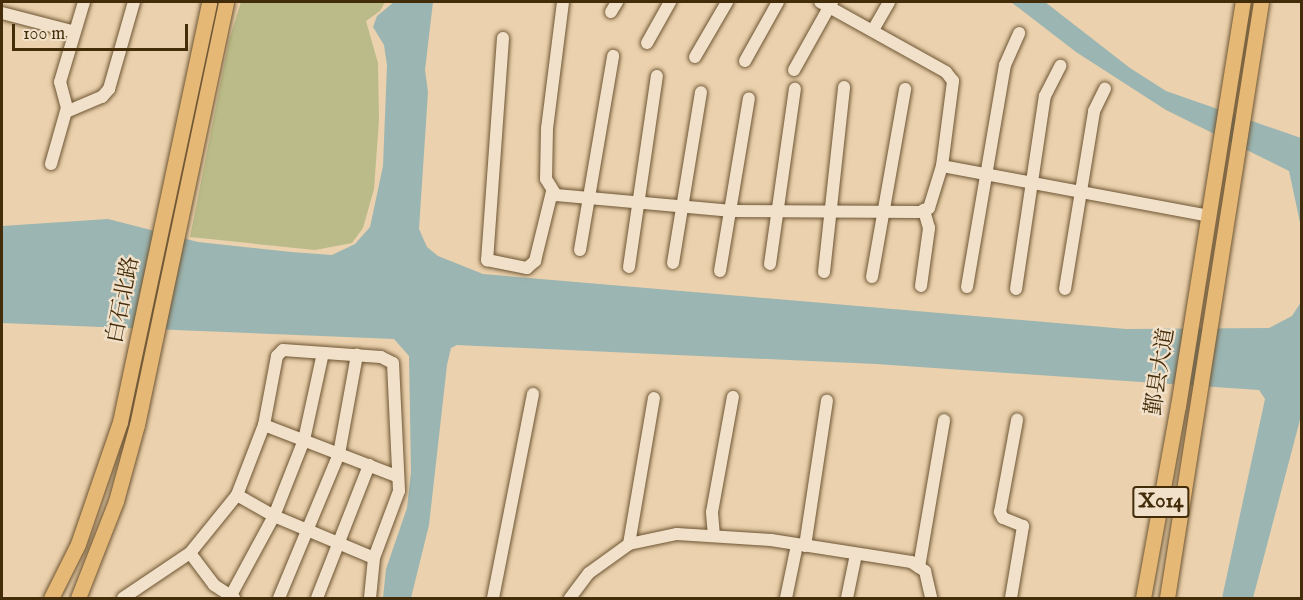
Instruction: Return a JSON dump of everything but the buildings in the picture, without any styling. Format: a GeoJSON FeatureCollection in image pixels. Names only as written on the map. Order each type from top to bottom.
{"type":"FeatureCollection","features":[{"type":"Feature","properties":{"kind":"main road","name":"白石北路"},"geometry":{"type":"LineString","coordinates":[[78,598],[116,501],[170,225],[209,2]]}},
{"type":"Feature","properties":{"kind":"main road","name":"白石北路"},"geometry":{"type":"LineString","coordinates":[[170,225],[226,2]]}},
{"type":"Feature","properties":{"kind":"main road","name":"鄞县大道"},"geometry":{"type":"LineString","coordinates":[[1143,598],[1178,406],[1243,2]]}},
{"type":"Feature","properties":{"kind":"main road","name":"鄞县大道"},"geometry":{"type":"LineString","coordinates":[[1167,598],[1213,322],[1262,2]]}},
{"type":"Feature","properties":{"kind":"main road","name":"白石北路"},"geometry":{"type":"LineString","coordinates":[[51,598],[78,543],[104,475],[150,329]]}},
{"type":"Feature","properties":{"kind":"street"},"geometry":{"type":"LineString","coordinates":[[51,164],[70,105],[60,82],[84,2]]}},
{"type":"Feature","properties":{"kind":"street"},"geometry":{"type":"LineString","coordinates":[[70,105],[102,97],[109,89],[134,2]]}},
{"type":"Feature","properties":{"kind":"street"},"geometry":{"type":"LineString","coordinates":[[503,38],[487,260],[527,268],[535,261],[552,192],[546,179],[547,128],[563,2]]}},
{"type":"Feature","properties":{"kind":"street"},"geometry":{"type":"LineString","coordinates":[[647,43],[670,2]]}},
{"type":"Feature","properties":{"kind":"street"},"geometry":{"type":"LineString","coordinates":[[695,57],[727,2]]}},
{"type":"Feature","properties":{"kind":"street"},"geometry":{"type":"LineString","coordinates":[[745,61],[778,2]]}},
{"type":"Feature","properties":{"kind":"street"},"geometry":{"type":"LineString","coordinates":[[873,30],[889,2]]}},
{"type":"Feature","properties":{"kind":"street"},"geometry":{"type":"LineString","coordinates":[[552,192],[588,200],[732,211],[884,212],[929,208],[942,166],[953,81],[946,72],[827,3],[794,70]]}},
{"type":"Feature","properties":{"kind":"street"},"geometry":{"type":"LineString","coordinates":[[2,13],[75,32]]}},
{"type":"Feature","properties":{"kind":"street"},"geometry":{"type":"LineString","coordinates":[[967,287],[1005,65],[1019,33]]}},
{"type":"Feature","properties":{"kind":"street"},"geometry":{"type":"LineString","coordinates":[[580,250],[613,56]]}},
{"type":"Feature","properties":{"kind":"street"},"geometry":{"type":"LineString","coordinates":[[1016,289],[1045,96],[1060,66]]}},
{"type":"Feature","properties":{"kind":"street"},"geometry":{"type":"LineString","coordinates":[[629,267],[657,76]]}},
{"type":"Feature","properties":{"kind":"street"},"geometry":{"type":"LineString","coordinates":[[824,272],[844,87]]}},
{"type":"Feature","properties":{"kind":"street"},"geometry":{"type":"LineString","coordinates":[[1065,289],[1094,111],[1106,88]]}},
{"type":"Feature","properties":{"kind":"street"},"geometry":{"type":"LineString","coordinates":[[770,264],[795,89]]}},
{"type":"Feature","properties":{"kind":"street"},"geometry":{"type":"LineString","coordinates":[[872,277],[904,89]]}},
{"type":"Feature","properties":{"kind":"street"},"geometry":{"type":"LineString","coordinates":[[673,263],[701,92]]}},
{"type":"Feature","properties":{"kind":"street"},"geometry":{"type":"LineString","coordinates":[[720,271],[732,211],[749,98]]}},
{"type":"Feature","properties":{"kind":"street"},"geometry":{"type":"LineString","coordinates":[[942,166],[1208,216]]}},
{"type":"Feature","properties":{"kind":"street"},"geometry":{"type":"LineString","coordinates":[[921,286],[929,228],[924,210]]}},
{"type":"Feature","properties":{"kind":"street"},"geometry":{"type":"LineString","coordinates":[[123,598],[190,553],[237,495],[264,425],[277,356],[283,350],[381,357],[393,363],[396,476],[399,491],[374,558],[370,598]]}},
{"type":"Feature","properties":{"kind":"street"},"geometry":{"type":"LineString","coordinates":[[190,553],[214,585],[232,598],[274,516],[304,440],[323,353]]}},
{"type":"Feature","properties":{"kind":"street"},"geometry":{"type":"LineString","coordinates":[[279,598],[339,454],[357,356]]}},
{"type":"Feature","properties":{"kind":"street"},"geometry":{"type":"LineString","coordinates":[[493,598],[533,394]]}},
{"type":"Feature","properties":{"kind":"street"},"geometry":{"type":"LineString","coordinates":[[714,536],[712,512],[733,397]]}},
{"type":"Feature","properties":{"kind":"street"},"geometry":{"type":"LineString","coordinates":[[629,544],[654,398]]}},
{"type":"Feature","properties":{"kind":"street"},"geometry":{"type":"LineString","coordinates":[[786,598],[801,545],[827,400]]}},
{"type":"Feature","properties":{"kind":"street"},"geometry":{"type":"LineString","coordinates":[[919,567],[944,420]]}},
{"type":"Feature","properties":{"kind":"street"},"geometry":{"type":"LineString","coordinates":[[1011,598],[1023,526],[1003,518],[1000,512],[1017,420]]}},
{"type":"Feature","properties":{"kind":"street"},"geometry":{"type":"LineString","coordinates":[[264,425],[396,476]]}},
{"type":"Feature","properties":{"kind":"street"},"geometry":{"type":"LineString","coordinates":[[317,598],[369,465]]}},
{"type":"Feature","properties":{"kind":"street"},"geometry":{"type":"LineString","coordinates":[[237,495],[274,516],[374,558]]}},
{"type":"Feature","properties":{"kind":"street"},"geometry":{"type":"LineString","coordinates":[[570,598],[589,573],[629,544],[677,534],[801,545],[919,567],[931,582],[931,598]]}},
{"type":"Feature","properties":{"kind":"street"},"geometry":{"type":"LineString","coordinates":[[847,598],[856,554]]}},
{"type":"Feature","properties":{"kind":"green space"},"geometry":{"type":"Polygon","coordinates":[[[241,2],[385,2],[380,11],[366,21],[378,63],[379,120],[374,189],[363,228],[352,243],[315,250],[190,237],[229,40],[241,2]]]}},
{"type":"Feature","properties":{"kind":"water"},"geometry":{"type":"Polygon","coordinates":[[[394,2],[433,2],[425,70],[428,92],[419,229],[427,247],[438,256],[483,274],[1126,329],[1269,328],[1292,316],[1301,302],[1301,416],[1253,598],[1222,598],[1265,399],[1259,390],[876,364],[457,345],[451,348],[447,365],[429,525],[411,598],[383,598],[386,569],[407,508],[411,472],[409,356],[394,339],[2,323],[2,226],[108,219],[198,242],[291,252],[332,255],[355,244],[370,227],[383,166],[387,65],[384,45],[373,27],[377,16],[394,2]]]}},
{"type":"Feature","properties":{"kind":"water"},"geometry":{"type":"Polygon","coordinates":[[[1011,2],[1045,2],[1130,68],[1166,91],[1301,138],[1301,227],[1289,171],[1166,110],[1076,52],[1011,2]]]}}]}
